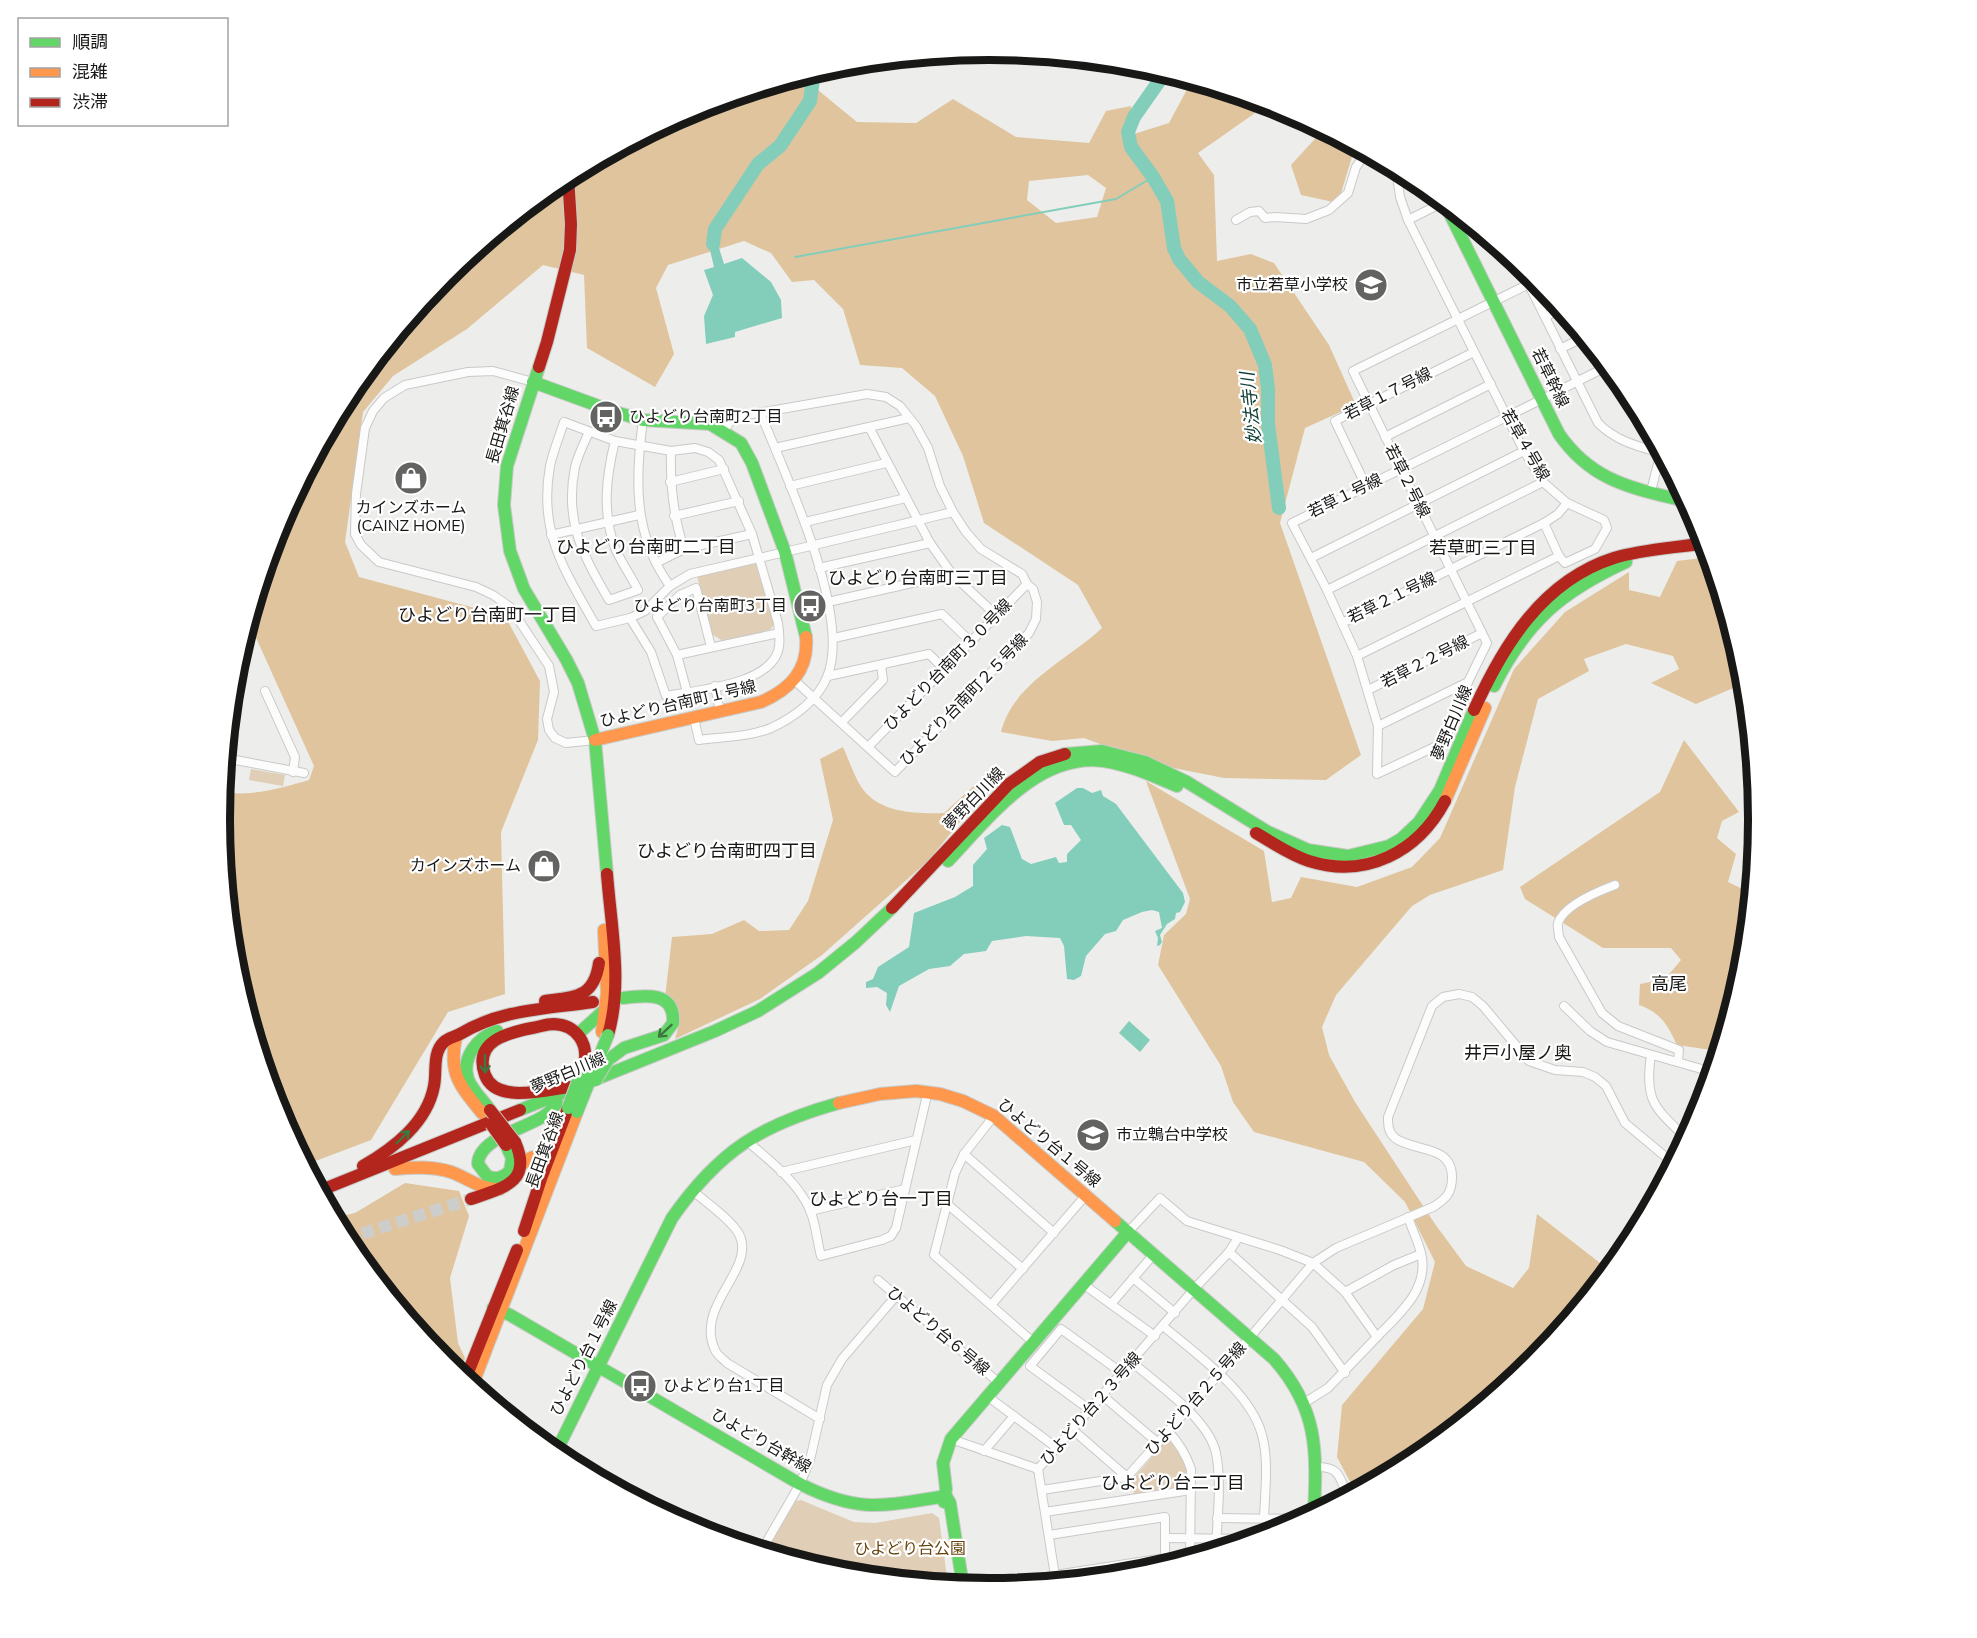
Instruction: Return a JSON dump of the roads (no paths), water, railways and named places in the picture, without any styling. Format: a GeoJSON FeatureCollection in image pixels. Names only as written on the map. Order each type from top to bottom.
{"type":"FeatureCollection","features":[{"type":"Feature","properties":{"kind":"street"},"geometry":{"type":"LineString","coordinates":[[1236,220],[1250,212],[1259,211],[1265,218],[1306,219],[1329,210],[1348,193],[1356,167],[1362,159]]}},
{"type":"Feature","properties":{"kind":"street","name":"若草４号線"},"geometry":{"type":"LineString","coordinates":[[1357,656],[1559,556],[1565,563],[1595,549],[1607,528],[1604,520],[1567,502],[1543,482],[1524,451],[1408,220],[1398,180]]}},
{"type":"Feature","properties":{"kind":"street","name":"長田箕谷線"},"geometry":{"type":"LineString","coordinates":[[475,1378],[524,1231],[569,1108],[614,1014],[615,971],[595,740],[578,683],[524,589],[508,541],[504,505],[507,466],[547,342],[570,250],[569,187]]}},
{"type":"Feature","properties":{"kind":"street"},"geometry":{"type":"LineString","coordinates":[[1408,220],[1436,206]]}},
{"type":"Feature","properties":{"kind":"street","name":"若草幹線"},"geometry":{"type":"LineString","coordinates":[[1452,217],[1564,443],[1581,463],[1603,476],[1676,498]]}},
{"type":"Feature","properties":{"kind":"street","name":"若草２号線"},"geometry":{"type":"LineString","coordinates":[[1482,633],[1353,372],[1528,285]]}},
{"type":"Feature","properties":{"kind":"street"},"geometry":{"type":"LineString","coordinates":[[1538,296],[1560,349],[1598,423],[1609,434],[1624,442],[1651,450]]}},
{"type":"Feature","properties":{"kind":"street"},"geometry":{"type":"LineString","coordinates":[[1545,317],[1553,313]]}},
{"type":"Feature","properties":{"kind":"street"},"geometry":{"type":"LineString","coordinates":[[1560,349],[1577,340]]}},
{"type":"Feature","properties":{"kind":"street","name":"若草１７号線"},"geometry":{"type":"LineString","coordinates":[[1366,486],[1335,421],[1474,351]]}},
{"type":"Feature","properties":{"kind":"street","name":"若草１号線"},"geometry":{"type":"LineString","coordinates":[[1468,682],[1443,743],[1377,774],[1378,726],[1357,656],[1327,590],[1292,523],[1600,370]]}},
{"type":"Feature","properties":{"kind":"street"},"geometry":{"type":"LineString","coordinates":[[595,740],[567,743],[555,738],[549,730],[547,719],[554,692],[549,666],[510,607],[476,587],[379,562],[361,545],[355,534],[356,494],[365,428],[373,411],[384,398],[405,385],[468,372],[493,371],[533,382],[643,420],[710,424],[741,443],[752,463],[786,552],[806,632],[807,646],[803,663],[794,680]]}},
{"type":"Feature","properties":{"kind":"street"},"geometry":{"type":"LineString","coordinates":[[1385,437],[1491,384]]}},
{"type":"Feature","properties":{"kind":"street","name":"ひよどり台南町２５号線"},"geometry":{"type":"LineString","coordinates":[[724,431],[732,419],[760,412],[867,394],[886,397],[900,406],[916,426],[928,448],[940,486],[953,512],[981,549],[1022,574],[1027,584],[1033,589],[1037,602],[1036,619],[1029,633],[895,772],[794,680]]}},
{"type":"Feature","properties":{"kind":"street"},"geometry":{"type":"LineString","coordinates":[[694,718],[699,740],[753,733],[770,728],[788,718],[814,698],[828,676],[834,638],[828,602],[804,522],[760,412]]}},
{"type":"Feature","properties":{"kind":"street"},"geometry":{"type":"LineString","coordinates":[[775,448],[909,418]]}},
{"type":"Feature","properties":{"kind":"street"},"geometry":{"type":"LineString","coordinates":[[643,420],[637,479],[639,515],[656,563],[670,586]]}},
{"type":"Feature","properties":{"kind":"street"},"geometry":{"type":"LineString","coordinates":[[630,618],[651,652],[666,696],[750,678],[768,667],[778,652],[780,633],[760,558],[739,501],[719,460],[695,448],[671,451],[639,446],[615,441],[564,423],[550,464],[547,500],[551,535],[561,564],[596,626],[630,618],[645,611],[670,586],[690,573],[760,558],[786,552],[953,512]]}},
{"type":"Feature","properties":{"kind":"street"},"geometry":{"type":"LineString","coordinates":[[869,428],[930,543],[952,574],[996,615]]}},
{"type":"Feature","properties":{"kind":"street"},"geometry":{"type":"LineString","coordinates":[[589,432],[575,466],[572,500],[575,529],[584,557],[609,600],[638,590],[616,549],[608,522],[607,472],[615,441]]}},
{"type":"Feature","properties":{"kind":"street"},"geometry":{"type":"LineString","coordinates":[[671,451],[670,482],[674,516],[684,549]]}},
{"type":"Feature","properties":{"kind":"street"},"geometry":{"type":"LineString","coordinates":[[1311,558],[1524,451]]}},
{"type":"Feature","properties":{"kind":"street"},"geometry":{"type":"LineString","coordinates":[[790,486],[886,463]]}},
{"type":"Feature","properties":{"kind":"street"},"geometry":{"type":"LineString","coordinates":[[1651,491],[1658,463]]}},
{"type":"Feature","properties":{"kind":"street"},"geometry":{"type":"LineString","coordinates":[[670,482],[724,469]]}},
{"type":"Feature","properties":{"kind":"street"},"geometry":{"type":"LineString","coordinates":[[1327,590],[1543,482]]}},
{"type":"Feature","properties":{"kind":"street"},"geometry":{"type":"LineString","coordinates":[[804,522],[906,498]]}},
{"type":"Feature","properties":{"kind":"street"},"geometry":{"type":"LineString","coordinates":[[674,516],[739,501]]}},
{"type":"Feature","properties":{"kind":"street","name":"若草２１号線"},"geometry":{"type":"LineString","coordinates":[[1342,623],[1544,523],[1558,514],[1567,502]]}},
{"type":"Feature","properties":{"kind":"street"},"geometry":{"type":"LineString","coordinates":[[551,535],[639,515]]}},
{"type":"Feature","properties":{"kind":"street"},"geometry":{"type":"LineString","coordinates":[[1544,523],[1559,556]]}},
{"type":"Feature","properties":{"kind":"street"},"geometry":{"type":"LineString","coordinates":[[656,563],[684,549],[752,534]]}},
{"type":"Feature","properties":{"kind":"street"},"geometry":{"type":"LineString","coordinates":[[1623,559],[1649,546],[1694,539]]}},
{"type":"Feature","properties":{"kind":"street"},"geometry":{"type":"LineString","coordinates":[[819,568],[930,543]]}},
{"type":"Feature","properties":{"kind":"street","name":"夢野白川線"},"geometry":{"type":"LineString","coordinates":[[326,1188],[747,1016],[800,986],[834,960],[881,917],[1012,782],[1041,761],[1060,754],[1095,750],[1122,754],[1141,761],[1188,783],[1270,831],[1311,851],[1334,856],[1352,856],[1368,854],[1387,847],[1413,829],[1433,805],[1494,667],[1519,626],[1542,602],[1562,585],[1588,569],[1623,559],[1696,544]]}},
{"type":"Feature","properties":{"kind":"street"},"geometry":{"type":"LineString","coordinates":[[1623,559],[1698,551]]}},
{"type":"Feature","properties":{"kind":"street","name":"夢野白川線"},"geometry":{"type":"LineString","coordinates":[[330,1196],[395,1169],[569,1108],[751,1023],[803,994],[841,965],[880,929],[1013,794],[1038,775],[1064,764],[1099,761],[1125,765],[1148,773],[1175,785],[1281,848],[1309,861],[1325,865],[1352,866],[1377,862],[1393,855],[1414,841],[1436,818],[1501,671],[1530,627],[1552,604],[1623,559]]}},
{"type":"Feature","properties":{"kind":"street"},"geometry":{"type":"LineString","coordinates":[[828,602],[952,574]]}},
{"type":"Feature","properties":{"kind":"street","name":"ひよどり台南町３０号線"},"geometry":{"type":"LineString","coordinates":[[869,746],[1027,584]]}},
{"type":"Feature","properties":{"kind":"street"},"geometry":{"type":"LineString","coordinates":[[687,692],[677,655],[657,617],[680,595],[696,588],[711,647]]}},
{"type":"Feature","properties":{"kind":"street"},"geometry":{"type":"LineString","coordinates":[[834,638],[942,614],[970,641]]}},
{"type":"Feature","properties":{"kind":"street"},"geometry":{"type":"LineString","coordinates":[[677,655],[780,633]]}},
{"type":"Feature","properties":{"kind":"street"},"geometry":{"type":"LineString","coordinates":[[1378,726],[1468,682],[1487,643],[1482,633]]}},
{"type":"Feature","properties":{"kind":"street","name":"若草２２号線"},"geometry":{"type":"LineString","coordinates":[[1368,690],[1482,633]]}},
{"type":"Feature","properties":{"kind":"street"},"geometry":{"type":"LineString","coordinates":[[828,676],[930,654],[944,669]]}},
{"type":"Feature","properties":{"kind":"street"},"geometry":{"type":"LineString","coordinates":[[842,722],[883,680],[881,665]]}},
{"type":"Feature","properties":{"kind":"street","name":"ひよどり台南町１号線"},"geometry":{"type":"LineString","coordinates":[[595,740],[761,702],[779,694],[794,680]]}},
{"type":"Feature","properties":{"kind":"street"},"geometry":{"type":"LineString","coordinates":[[715,686],[720,712]]}},
{"type":"Feature","properties":{"kind":"street"},"geometry":{"type":"LineString","coordinates":[[265,691],[295,757],[293,772]]}},
{"type":"Feature","properties":{"kind":"street","name":"長田箕谷線"},"geometry":{"type":"LineString","coordinates":[[595,740],[595,816],[607,993],[605,1034]]}},
{"type":"Feature","properties":{"kind":"street"},"geometry":{"type":"LineString","coordinates":[[232,759],[304,773]]}},
{"type":"Feature","properties":{"kind":"street"},"geometry":{"type":"LineString","coordinates":[[1615,885],[1593,893],[1563,913],[1558,924],[1559,937],[1602,1013],[1618,1026],[1679,1050],[1677,1061]]}},
{"type":"Feature","properties":{"kind":"street"},"geometry":{"type":"LineString","coordinates":[[508,1015],[527,1004],[576,995],[592,988],[598,976],[603,913]]}},
{"type":"Feature","properties":{"kind":"street"},"geometry":{"type":"LineString","coordinates":[[578,1034],[610,1004],[615,971]]}},
{"type":"Feature","properties":{"kind":"street","name":"ひよどり台２５号線"},"geometry":{"type":"LineString","coordinates":[[1127,1477],[1219,1374],[1313,1263],[1336,1248],[1434,1207],[1446,1198],[1452,1186],[1452,1172],[1446,1160],[1434,1150],[1402,1142],[1393,1136],[1388,1127],[1388,1117],[1432,1006],[1443,997],[1459,994],[1472,997],[1483,1006],[1529,1060],[1555,1070],[1583,1072],[1595,1077],[1606,1086],[1625,1123],[1667,1158]]}},
{"type":"Feature","properties":{"kind":"street"},"geometry":{"type":"LineString","coordinates":[[511,1143],[512,1164],[508,1173],[505,1176],[494,1178],[485,1175],[478,1162],[480,1153],[488,1145],[546,1115],[569,1108],[608,1060],[621,1050],[664,1035],[672,1025],[673,1013],[669,1006],[658,997],[623,998]]}},
{"type":"Feature","properties":{"kind":"street"},"geometry":{"type":"LineString","coordinates":[[325,1187],[375,1160],[408,1132],[429,1102],[442,1043],[449,1038],[456,1037],[465,1029],[480,1022],[508,1015],[593,1002]]}},
{"type":"Feature","properties":{"kind":"street"},"geometry":{"type":"LineString","coordinates":[[1564,1006],[1590,1031],[1607,1042],[1705,1070]]}},
{"type":"Feature","properties":{"kind":"street"},"geometry":{"type":"LineString","coordinates":[[486,1112],[469,1080],[468,1062],[474,1047],[480,1040],[493,1031],[554,1024],[573,1029],[578,1034],[586,1047],[586,1060],[524,1231]]}},
{"type":"Feature","properties":{"kind":"street"},"geometry":{"type":"LineString","coordinates":[[543,1025],[509,1032],[492,1041],[486,1049],[484,1061],[487,1080],[496,1089],[510,1094],[580,1086]]}},
{"type":"Feature","properties":{"kind":"street"},"geometry":{"type":"LineString","coordinates":[[456,1037],[451,1056],[453,1069],[460,1085],[511,1143],[520,1150],[522,1164],[517,1177],[500,1189],[471,1199]]}},
{"type":"Feature","properties":{"kind":"street"},"geometry":{"type":"LineString","coordinates":[[1651,1055],[1647,1078],[1650,1095],[1657,1109],[1680,1132]]}},
{"type":"Feature","properties":{"kind":"street"},"geometry":{"type":"LineString","coordinates":[[747,1141],[782,1172],[800,1193],[810,1211],[821,1256],[882,1240],[891,1236],[896,1228],[928,1091]]}},
{"type":"Feature","properties":{"kind":"street","name":"ひよどり台１号線"},"geometry":{"type":"LineString","coordinates":[[560,1445],[672,1218],[692,1190],[727,1154],[788,1119],[839,1104],[893,1092],[928,1091],[963,1099],[994,1116],[1275,1359],[1294,1384],[1304,1403],[1314,1433],[1316,1467],[1314,1504]]}},
{"type":"Feature","properties":{"kind":"street","name":"長田箕谷線"},"geometry":{"type":"LineString","coordinates":[[469,1372],[496,1313],[569,1108]]}},
{"type":"Feature","properties":{"kind":"street"},"geometry":{"type":"LineString","coordinates":[[994,1116],[964,1154],[955,1173],[934,1255],[1033,1342]]}},
{"type":"Feature","properties":{"kind":"street"},"geometry":{"type":"LineString","coordinates":[[782,1172],[916,1140]]}},
{"type":"Feature","properties":{"kind":"street"},"geometry":{"type":"LineString","coordinates":[[964,1154],[1054,1233]]}},
{"type":"Feature","properties":{"kind":"street"},"geometry":{"type":"LineString","coordinates":[[522,1164],[532,1156],[536,1156],[541,1160],[545,1169]]}},
{"type":"Feature","properties":{"kind":"street"},"geometry":{"type":"LineString","coordinates":[[395,1169],[432,1168],[465,1177],[486,1188],[500,1189]]}},
{"type":"Feature","properties":{"kind":"street"},"geometry":{"type":"LineString","coordinates":[[810,1211],[905,1188]]}},
{"type":"Feature","properties":{"kind":"street"},"geometry":{"type":"LineString","coordinates":[[692,1190],[738,1233],[742,1248],[739,1263],[711,1316],[710,1333],[715,1351],[727,1363],[820,1419]]}},
{"type":"Feature","properties":{"kind":"street"},"geometry":{"type":"LineString","coordinates":[[992,1304],[1086,1196]]}},
{"type":"Feature","properties":{"kind":"street"},"geometry":{"type":"LineString","coordinates":[[954,1577],[943,1463],[951,1439],[1128,1232],[1160,1198],[1187,1221],[1280,1250],[1313,1263],[1345,1292],[1377,1337]]}},
{"type":"Feature","properties":{"kind":"street"},"geometry":{"type":"LineString","coordinates":[[946,1203],[1023,1269]]}},
{"type":"Feature","properties":{"kind":"street"},"geometry":{"type":"LineString","coordinates":[[1304,1403],[1328,1389],[1345,1373],[1419,1288],[1422,1271],[1421,1254],[1408,1217]]}},
{"type":"Feature","properties":{"kind":"street","name":"ひよどり台２３号線"},"geometry":{"type":"LineString","coordinates":[[1054,1575],[1038,1469],[1229,1252],[1238,1238]]}},
{"type":"Feature","properties":{"kind":"street"},"geometry":{"type":"LineString","coordinates":[[1229,1252],[1312,1327],[1345,1373]]}},
{"type":"Feature","properties":{"kind":"street"},"geometry":{"type":"LineString","coordinates":[[1111,1304],[1154,1254]]}},
{"type":"Feature","properties":{"kind":"street"},"geometry":{"type":"LineString","coordinates":[[1345,1292],[1394,1264],[1421,1254]]}},
{"type":"Feature","properties":{"kind":"street"},"geometry":{"type":"LineString","coordinates":[[1133,1278],[1175,1313]]}},
{"type":"Feature","properties":{"kind":"street","name":"ひよどり台６号線"},"geometry":{"type":"LineString","coordinates":[[878,1280],[998,1382]]}},
{"type":"Feature","properties":{"kind":"street"},"geometry":{"type":"LineString","coordinates":[[1083,1284],[1155,1336]]}},
{"type":"Feature","properties":{"kind":"street"},"geometry":{"type":"LineString","coordinates":[[765,1544],[798,1487],[810,1460],[827,1385],[842,1359],[896,1296]]}},
{"type":"Feature","properties":{"kind":"street","name":"ひよどり台幹線"},"geometry":{"type":"LineString","coordinates":[[496,1313],[798,1487],[857,1505],[946,1501]]}},
{"type":"Feature","properties":{"kind":"street"},"geometry":{"type":"LineString","coordinates":[[1163,1326],[1219,1374],[1240,1396],[1254,1416],[1263,1435],[1264,1518]]}},
{"type":"Feature","properties":{"kind":"street"},"geometry":{"type":"LineString","coordinates":[[1090,1410],[1030,1366],[1061,1329],[1122,1373]]}},
{"type":"Feature","properties":{"kind":"street"},"geometry":{"type":"LineString","coordinates":[[1132,1362],[1187,1410],[1206,1432],[1216,1452],[1218,1477],[1216,1543]]}},
{"type":"Feature","properties":{"kind":"street"},"geometry":{"type":"LineString","coordinates":[[987,1396],[1058,1448]]}},
{"type":"Feature","properties":{"kind":"street"},"geometry":{"type":"LineString","coordinates":[[1103,1396],[1158,1443]]}},
{"type":"Feature","properties":{"kind":"street"},"geometry":{"type":"LineString","coordinates":[[984,1451],[1014,1416]]}},
{"type":"Feature","properties":{"kind":"street"},"geometry":{"type":"LineString","coordinates":[[1073,1430],[1127,1477]]}},
{"type":"Feature","properties":{"kind":"street"},"geometry":{"type":"LineString","coordinates":[[1168,1431],[1180,1444],[1191,1469],[1190,1551]]}},
{"type":"Feature","properties":{"kind":"street"},"geometry":{"type":"LineString","coordinates":[[951,1439],[1038,1469]]}},
{"type":"Feature","properties":{"kind":"street"},"geometry":{"type":"LineString","coordinates":[[1316,1467],[1327,1466],[1335,1471],[1344,1489]]}},
{"type":"Feature","properties":{"kind":"street"},"geometry":{"type":"LineString","coordinates":[[1042,1490],[1127,1477]]}},
{"type":"Feature","properties":{"kind":"street"},"geometry":{"type":"LineString","coordinates":[[1045,1512],[1191,1490]]}},
{"type":"Feature","properties":{"kind":"street"},"geometry":{"type":"LineString","coordinates":[[946,1501],[961,1577]]}},
{"type":"Feature","properties":{"kind":"street"},"geometry":{"type":"LineString","coordinates":[[1049,1535],[1165,1517],[1165,1557]]}},
{"type":"Feature","properties":{"kind":"street"},"geometry":{"type":"LineString","coordinates":[[1217,1518],[1282,1518]]}},
{"type":"Feature","properties":{"kind":"street"},"geometry":{"type":"LineString","coordinates":[[1166,1538],[1231,1538]]}},
{"type":"Feature","properties":{"kind":"waterway","name":"妙法寺川"},"geometry":{"type":"LineString","coordinates":[[1160,80],[1134,117],[1128,132],[1131,147],[1167,201],[1174,248],[1179,259],[1198,282],[1230,306],[1250,329],[1265,365],[1268,424],[1279,508]]}},
{"type":"Feature","properties":{"kind":"waterway"},"geometry":{"type":"LineString","coordinates":[[713,244],[715,229],[758,164],[780,146],[810,101],[813,81]]}},
{"type":"Feature","properties":{"kind":"waterway"},"geometry":{"type":"LineString","coordinates":[[795,257],[1116,199],[1153,177]]}},
{"type":"Feature","properties":{"kind":"tunnel"},"geometry":{"type":"LineString","coordinates":[[354,1236],[471,1199]]}},
{"type":"Feature","properties":{"kind":"place","name":"市立若草小学校"},"geometry":{"type":"Point","coordinates":[1371,285]}},
{"type":"Feature","properties":{"kind":"place","name":"ひよどり台南町2丁目"},"geometry":{"type":"Point","coordinates":[606,417]}},
{"type":"Feature","properties":{"kind":"place","name":"カインズホーム (CAINZ HOME)"},"geometry":{"type":"Point","coordinates":[411,478]}},
{"type":"Feature","properties":{"kind":"place","name":"ひよどり台南町3丁目"},"geometry":{"type":"Point","coordinates":[810,606]}},
{"type":"Feature","properties":{"kind":"place","name":"カインズホーム"},"geometry":{"type":"Point","coordinates":[544,866]}},
{"type":"Feature","properties":{"kind":"place","name":"市立鵯台中学校"},"geometry":{"type":"Point","coordinates":[1093,1135]}},
{"type":"Feature","properties":{"kind":"place","name":"ひよどり台1丁目"},"geometry":{"type":"Point","coordinates":[640,1386]}},
{"type":"Feature","properties":{"kind":"district","name":"ひよどり台南町二丁目"},"geometry":{"type":"Point","coordinates":[646,547]}},
{"type":"Feature","properties":{"kind":"district","name":"若草町三丁目"},"geometry":{"type":"Point","coordinates":[1483,548]}},
{"type":"Feature","properties":{"kind":"district","name":"ひよどり台南町三丁目"},"geometry":{"type":"Point","coordinates":[918,578]}},
{"type":"Feature","properties":{"kind":"district","name":"ひよどり台南町一丁目"},"geometry":{"type":"Point","coordinates":[488,615]}},
{"type":"Feature","properties":{"kind":"district","name":"ひよどり台南町四丁目"},"geometry":{"type":"Point","coordinates":[727,851]}},
{"type":"Feature","properties":{"kind":"district","name":"高尾"},"geometry":{"type":"Point","coordinates":[1669,984]}},
{"type":"Feature","properties":{"kind":"district","name":"井戸小屋ノ奥"},"geometry":{"type":"Point","coordinates":[1518,1053]}},
{"type":"Feature","properties":{"kind":"district","name":"ひよどり台一丁目"},"geometry":{"type":"Point","coordinates":[881,1199]}},
{"type":"Feature","properties":{"kind":"district","name":"ひよどり台二丁目"},"geometry":{"type":"Point","coordinates":[1173,1483]}},
{"type":"Feature","properties":{"kind":"park label","name":"ひよどり台公園"},"geometry":{"type":"Point","coordinates":[910,1549]}}]}
